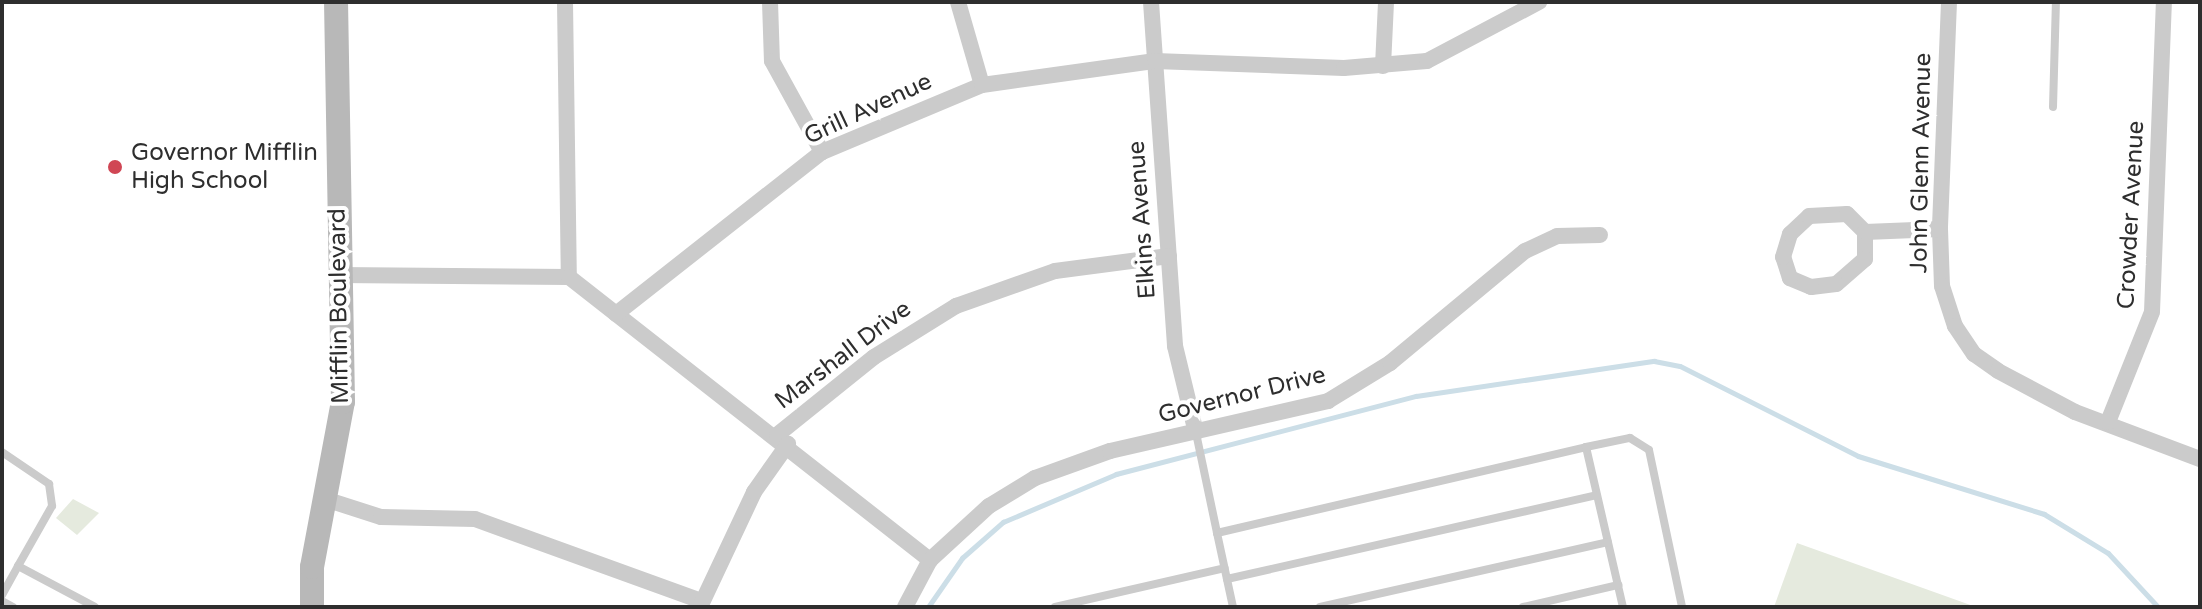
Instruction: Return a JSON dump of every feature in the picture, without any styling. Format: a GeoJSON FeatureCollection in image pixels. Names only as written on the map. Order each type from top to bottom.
{"type":"FeatureCollection","features":[{"type":"Feature","properties":{"kind":"street","name":"Mifflin Boulevard"},"geometry":{"type":"LineString","coordinates":[[312,607],[325,499],[343,402],[338,275],[336,2]]}},
{"type":"Feature","properties":{"kind":"street"},"geometry":{"type":"LineString","coordinates":[[565,2],[569,277]]}},
{"type":"Feature","properties":{"kind":"street"},"geometry":{"type":"LineString","coordinates":[[770,2],[772,61],[822,152]]}},
{"type":"Feature","properties":{"kind":"street"},"geometry":{"type":"LineString","coordinates":[[958,2],[982,85]]}},
{"type":"Feature","properties":{"kind":"street","name":"Elkins Avenue"},"geometry":{"type":"LineString","coordinates":[[1151,2],[1175,346],[1196,433]]}},
{"type":"Feature","properties":{"kind":"street"},"geometry":{"type":"LineString","coordinates":[[1383,66],[1386,2]]}},
{"type":"Feature","properties":{"kind":"street","name":"Grill Avenue"},"geometry":{"type":"LineString","coordinates":[[616,314],[822,152],[982,85],[1155,61],[1383,66],[1449,53],[1539,2]]}},
{"type":"Feature","properties":{"kind":"street","name":"John Glenn Avenue"},"geometry":{"type":"LineString","coordinates":[[1949,2],[1940,229],[1944,299],[1974,354],[2075,412],[2200,459]]}},
{"type":"Feature","properties":{"kind":"street","name":"Crowder Avenue"},"geometry":{"type":"LineString","coordinates":[[2108,422],[2152,312],[2164,2]]}},
{"type":"Feature","properties":{"kind":"street"},"geometry":{"type":"LineString","coordinates":[[1865,232],[1865,259],[1846,278],[1811,287],[1790,278],[1783,257],[1790,234],[1809,216],[1847,214],[1865,232],[1940,229]]}},
{"type":"Feature","properties":{"kind":"street","name":"Governor Drive"},"geometry":{"type":"LineString","coordinates":[[905,607],[930,560],[989,506],[1035,478],[1348,392],[1525,251],[1557,236],[1600,235]]}},
{"type":"Feature","properties":{"kind":"street","name":"Marshall Drive"},"geometry":{"type":"LineString","coordinates":[[700,604],[783,439],[874,357],[956,306],[1055,271],[1169,256]]}},
{"type":"Feature","properties":{"kind":"street"},"geometry":{"type":"LineString","coordinates":[[338,275],[569,277],[783,439],[930,560]]}},
{"type":"Feature","properties":{"kind":"street"},"geometry":{"type":"LineString","coordinates":[[325,499],[381,517],[475,519],[700,604]]}},
{"type":"Feature","properties":{"kind":"lane"},"geometry":{"type":"LineString","coordinates":[[2053,107],[2056,2]]}},
{"type":"Feature","properties":{"kind":"lane"},"geometry":{"type":"LineString","coordinates":[[1196,433],[1233,607]]}},
{"type":"Feature","properties":{"kind":"lane"},"geometry":{"type":"LineString","coordinates":[[1217,533],[1630,438],[1649,450],[1682,607]]}},
{"type":"Feature","properties":{"kind":"lane"},"geometry":{"type":"LineString","coordinates":[[1586,447],[1623,607]]}},
{"type":"Feature","properties":{"kind":"lane"},"geometry":{"type":"LineString","coordinates":[[2,452],[49,484],[52,506],[2,598],[13,607]]}},
{"type":"Feature","properties":{"kind":"lane"},"geometry":{"type":"LineString","coordinates":[[1227,579],[1597,495]]}},
{"type":"Feature","properties":{"kind":"lane"},"geometry":{"type":"LineString","coordinates":[[1320,607],[1608,542]]}},
{"type":"Feature","properties":{"kind":"lane"},"geometry":{"type":"LineString","coordinates":[[18,566],[95,607]]}},
{"type":"Feature","properties":{"kind":"lane"},"geometry":{"type":"LineString","coordinates":[[1055,607],[1225,568]]}},
{"type":"Feature","properties":{"kind":"lane"},"geometry":{"type":"LineString","coordinates":[[1523,607],[1618,585]]}},
{"type":"Feature","properties":{"kind":"shaded area"},"geometry":{"type":"Polygon","coordinates":[[[73,499],[99,513],[77,535],[56,518],[73,499]]]}},
{"type":"Feature","properties":{"kind":"shaded area"},"geometry":{"type":"Polygon","coordinates":[[[1797,543],[1976,607],[1774,607],[1797,543]]]}},
{"type":"Feature","properties":{"kind":"waterway"},"geometry":{"type":"LineString","coordinates":[[928,607],[962,558],[1003,522],[1116,474],[1416,396],[1654,361],[1680,366],[1858,456],[2044,514],[2108,553],[2158,607]]}},
{"type":"Feature","properties":{"kind":"place","name":"Governor Mifflin High School"},"geometry":{"type":"Point","coordinates":[115,167]}}]}
